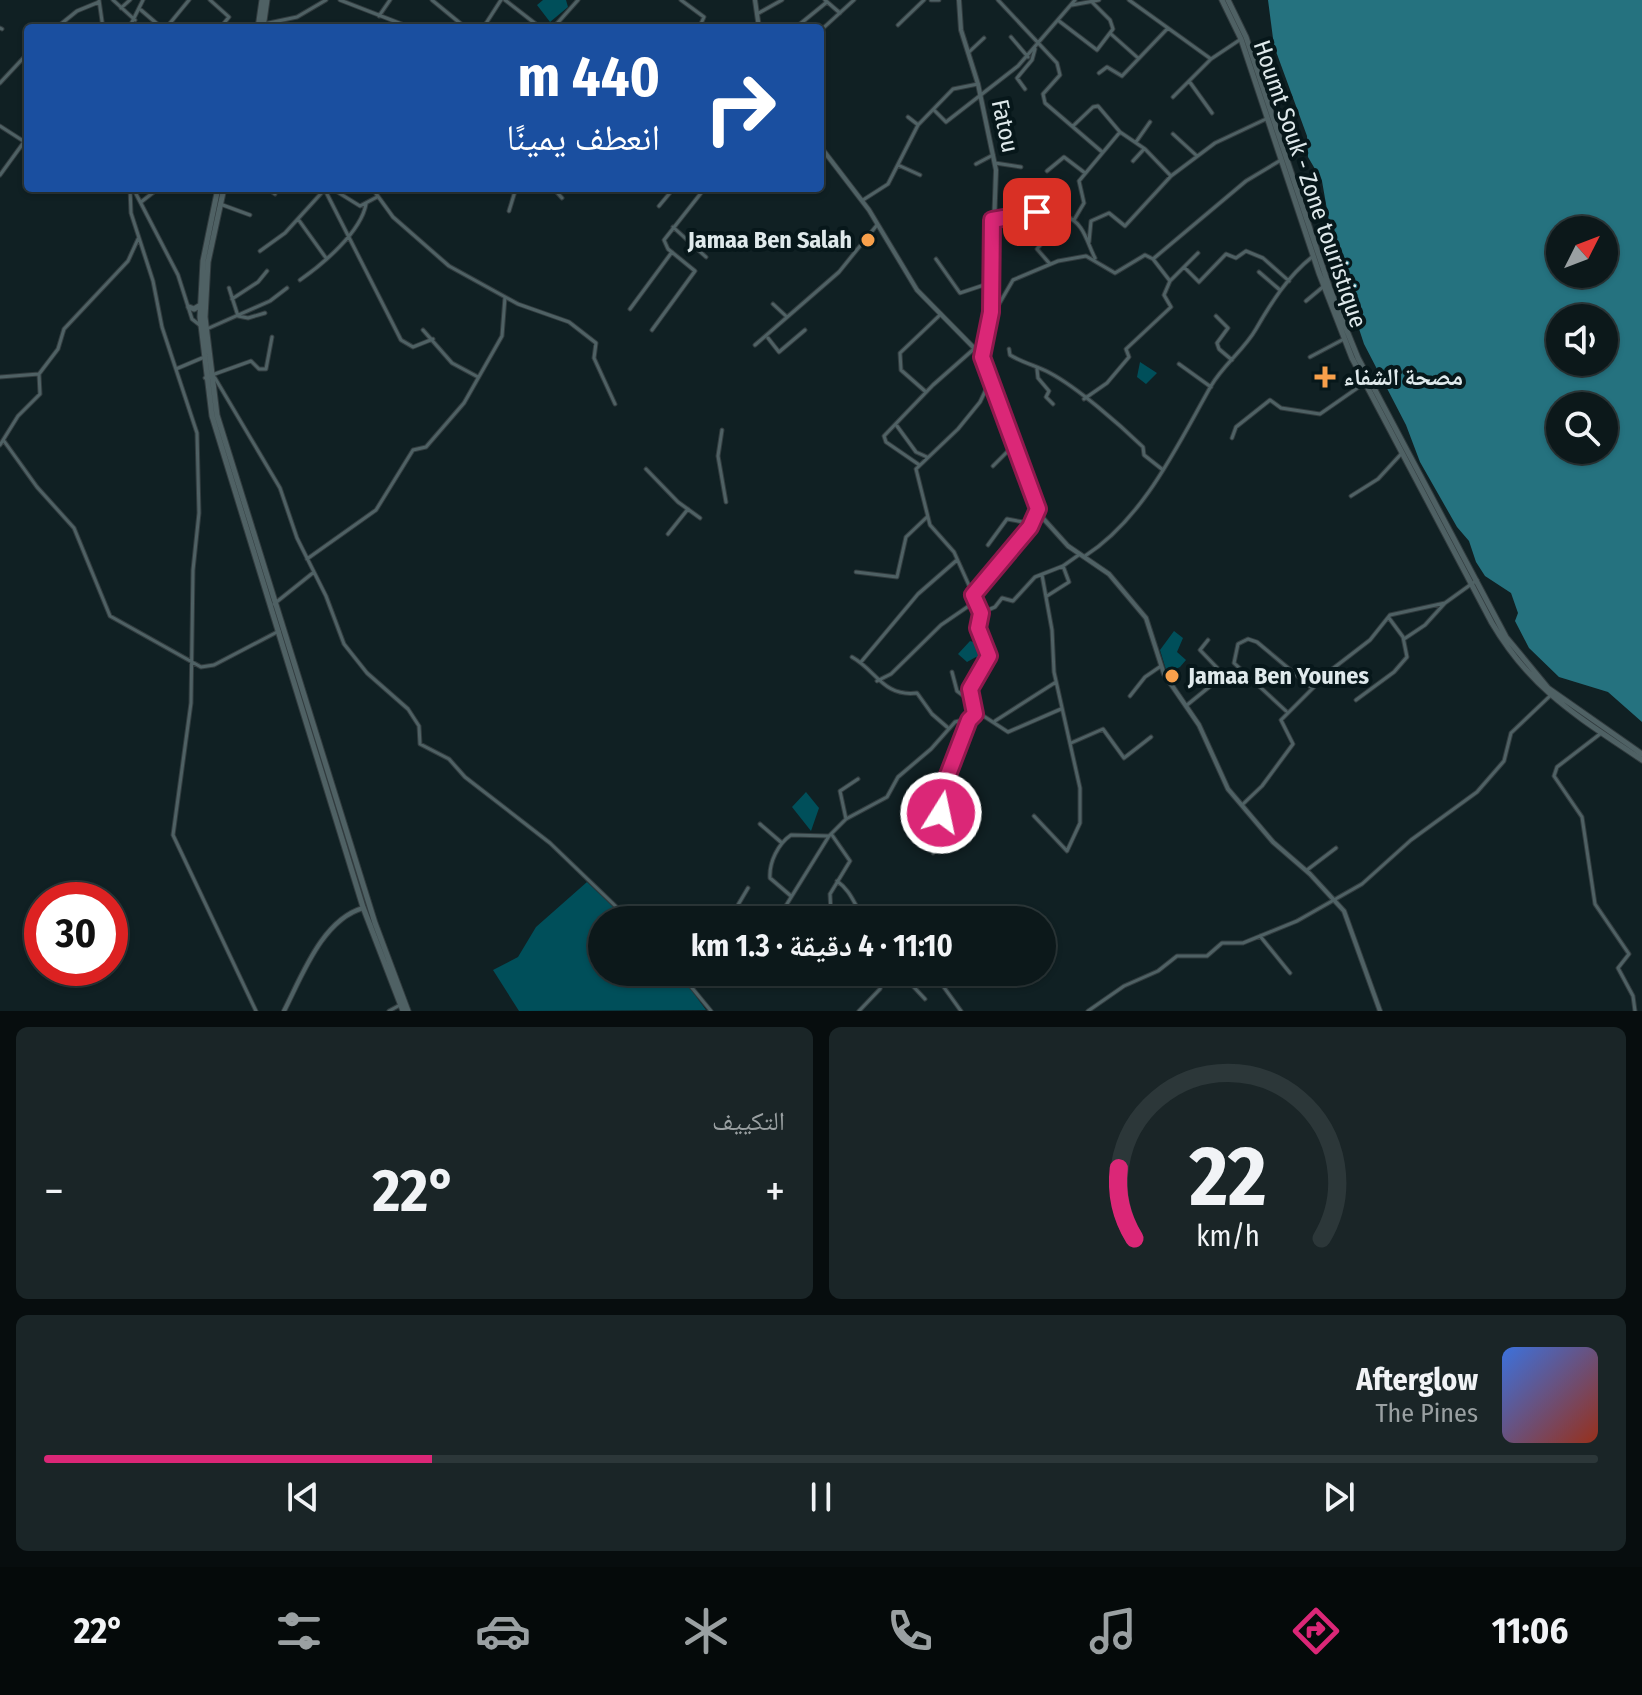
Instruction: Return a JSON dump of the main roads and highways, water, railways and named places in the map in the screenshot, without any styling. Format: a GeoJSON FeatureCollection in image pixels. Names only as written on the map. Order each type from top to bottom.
{"type":"FeatureCollection","features":[{"type":"Feature","properties":{"kind":"main road"},"geometry":{"type":"LineString","coordinates":[[261,24],[262,0]]}},
{"type":"Feature","properties":{"kind":"main road"},"geometry":{"type":"LineString","coordinates":[[261,24],[262,0]]}},
{"type":"Feature","properties":{"kind":"main road"},"geometry":{"type":"LineString","coordinates":[[1225,0],[1246,37],[1317,255],[1367,381]]}},
{"type":"Feature","properties":{"kind":"main road","name":"Houmt Souk - Zone touristique"},"geometry":{"type":"LineString","coordinates":[[1225,0],[1270,118],[1281,160],[1317,255],[1324,286],[1344,339],[1513,657],[1552,694],[1605,731]]}},
{"type":"Feature","properties":{"kind":"main road"},"geometry":{"type":"LineString","coordinates":[[202,317],[200,306],[206,262],[220,192]]}},
{"type":"Feature","properties":{"kind":"main road"},"geometry":{"type":"LineString","coordinates":[[209,376],[202,358],[202,317],[206,262],[221,192]]}},
{"type":"Feature","properties":{"kind":"main road"},"geometry":{"type":"LineString","coordinates":[[189,307],[194,309],[200,306]]}},
{"type":"Feature","properties":{"kind":"main road"},"geometry":{"type":"LineString","coordinates":[[202,326],[209,376],[232,476],[316,744],[363,907],[404,1009]]}},
{"type":"Feature","properties":{"kind":"main road"},"geometry":{"type":"LineString","coordinates":[[273,604],[293,670]]}},
{"type":"Feature","properties":{"kind":"main road"},"geometry":{"type":"LineString","coordinates":[[1605,731],[1642,754]]}},
{"type":"Feature","properties":{"kind":"main road"},"geometry":{"type":"LineString","coordinates":[[1605,731],[1642,760]]}},
{"type":"Feature","properties":{"kind":"main road"},"geometry":{"type":"LineString","coordinates":[[316,744],[363,907],[404,1009]]}},
{"type":"Feature","properties":{"kind":"place","name":"Jamaa Ben Salah"},"geometry":{"type":"Point","coordinates":[868,240]}},
{"type":"Feature","properties":{"kind":"place","name":"مصحة الشفاء"},"geometry":{"type":"Point","coordinates":[1325,377]}},
{"type":"Feature","properties":{"kind":"place","name":"Jamaa Ben Younes"},"geometry":{"type":"Point","coordinates":[1172,676]}}]}
